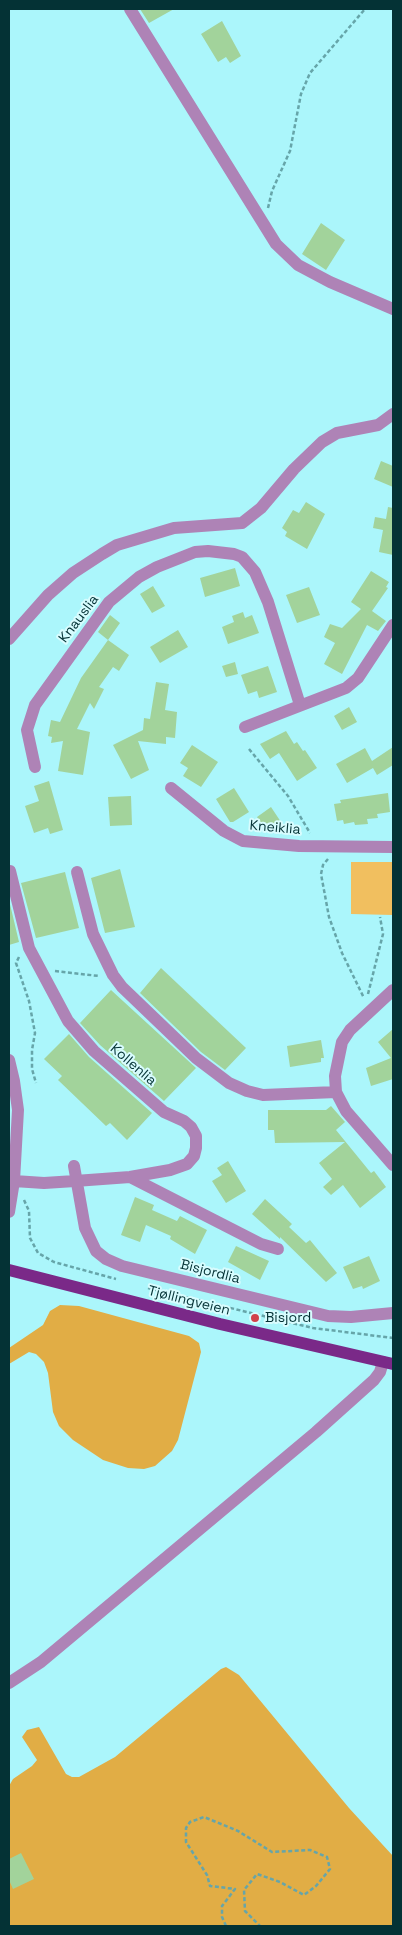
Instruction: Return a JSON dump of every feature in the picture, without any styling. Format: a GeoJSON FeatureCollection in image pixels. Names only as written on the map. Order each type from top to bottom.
{"type":"FeatureCollection","features":[{"type":"Feature","properties":{"kind":"main road","name":"Tjøllingveien"},"geometry":{"type":"LineString","coordinates":[[9,1270],[200,1320],[388,1363]]}},
{"type":"Feature","properties":{"kind":"street"},"geometry":{"type":"LineString","coordinates":[[130,9],[276,244],[298,265],[330,282],[393,308]]}},
{"type":"Feature","properties":{"kind":"street"},"geometry":{"type":"LineString","coordinates":[[9,638],[48,595],[73,573],[102,554],[118,545],[174,528],[242,523],[261,508],[294,469],[322,442],[337,433],[378,425],[393,414]]}},
{"type":"Feature","properties":{"kind":"street","name":"Knauslia"},"geometry":{"type":"LineString","coordinates":[[35,768],[27,730],[35,705],[109,602],[139,577],[178,557],[195,552],[208,551],[234,554],[250,564],[260,580],[265,594],[300,705]]}},
{"type":"Feature","properties":{"kind":"street"},"geometry":{"type":"LineString","coordinates":[[245,727],[346,688],[358,678],[393,625]]}},
{"type":"Feature","properties":{"kind":"street","name":"Kneiklia"},"geometry":{"type":"LineString","coordinates":[[171,788],[224,831],[243,840],[263,844],[393,847]]}},
{"type":"Feature","properties":{"kind":"street","name":"Kollenlia"},"geometry":{"type":"LineString","coordinates":[[10,872],[31,952],[68,1021],[79,1035],[164,1112],[184,1120],[196,1136],[194,1156],[187,1164],[170,1170],[130,1177],[75,1181],[44,1183],[14,1181]]}},
{"type":"Feature","properties":{"kind":"street"},"geometry":{"type":"LineString","coordinates":[[77,872],[93,934],[113,975],[122,987],[196,1058],[229,1083],[246,1091],[263,1095],[336,1092]]}},
{"type":"Feature","properties":{"kind":"street"},"geometry":{"type":"LineString","coordinates":[[393,990],[368,1004],[342,1042],[337,1059],[336,1092],[346,1111],[393,1166]]}},
{"type":"Feature","properties":{"kind":"street"},"geometry":{"type":"LineString","coordinates":[[9,1060],[18,1110],[12,1144],[14,1181],[9,1212]]}},
{"type":"Feature","properties":{"kind":"street","name":"Bisjordlia"},"geometry":{"type":"LineString","coordinates":[[74,1166],[75,1181],[85,1228],[96,1251],[106,1259],[122,1266],[328,1316],[351,1318],[393,1313]]}},
{"type":"Feature","properties":{"kind":"street"},"geometry":{"type":"LineString","coordinates":[[130,1177],[252,1240],[278,1250]]}},
{"type":"Feature","properties":{"kind":"street"},"geometry":{"type":"LineString","coordinates":[[9,1683],[41,1662],[316,1432],[374,1380],[388,1363]]}},
{"type":"Feature","properties":{"kind":"path"},"geometry":{"type":"LineString","coordinates":[[264,224],[272,191],[290,151],[301,94],[310,73],[365,9]]}},
{"type":"Feature","properties":{"kind":"path"},"geometry":{"type":"LineString","coordinates":[[249,749],[288,796],[320,846]]}},
{"type":"Feature","properties":{"kind":"path"},"geometry":{"type":"LineString","coordinates":[[339,846],[321,870],[326,903],[342,953],[368,1004]]}},
{"type":"Feature","properties":{"kind":"path"},"geometry":{"type":"LineString","coordinates":[[368,1004],[369,992],[383,934],[380,917]]}},
{"type":"Feature","properties":{"kind":"path"},"geometry":{"type":"LineString","coordinates":[[31,952],[18,957],[16,963],[29,1002],[35,1033],[32,1050],[36,1083]]}},
{"type":"Feature","properties":{"kind":"path"},"geometry":{"type":"LineString","coordinates":[[40,969],[103,976],[113,975]]}},
{"type":"Feature","properties":{"kind":"path"},"geometry":{"type":"LineString","coordinates":[[226,1926],[222,1917],[222,1906],[235,1889],[210,1886],[207,1875],[186,1842],[186,1828],[190,1822],[204,1817],[238,1831],[272,1852],[310,1850],[327,1857],[330,1869],[316,1886],[304,1895],[291,1890],[280,1882],[258,1874],[244,1890],[245,1911],[260,1926]]}},
{"type":"Feature","properties":{"kind":"shaded area"},"geometry":{"type":"Polygon","coordinates":[[[351,862],[393,862],[393,915],[351,914],[351,862]]]}},
{"type":"Feature","properties":{"kind":"shaded area"},"geometry":{"type":"Polygon","coordinates":[[[60,1305],[79,1306],[189,1336],[199,1343],[201,1352],[178,1440],[172,1451],[155,1466],[144,1469],[128,1468],[103,1460],[73,1440],[59,1426],[53,1412],[48,1373],[44,1362],[36,1354],[29,1352],[9,1364],[9,1348],[43,1325],[50,1311],[60,1305]]]}},
{"type":"Feature","properties":{"kind":"shaded area"},"geometry":{"type":"Polygon","coordinates":[[[226,1667],[239,1675],[349,1808],[393,1856],[393,1926],[9,1926],[9,1786],[13,1779],[32,1766],[37,1760],[22,1737],[27,1730],[39,1727],[66,1774],[72,1777],[79,1777],[115,1757],[221,1669],[226,1667]]]}},
{"type":"Feature","properties":{"kind":"building"},"geometry":{"type":"Polygon","coordinates":[[[140,9],[174,9],[149,23],[140,9]]]}},
{"type":"Feature","properties":{"kind":"building"},"geometry":{"type":"Polygon","coordinates":[[[222,21],[241,56],[230,63],[226,57],[218,62],[201,34],[222,21]]]}},
{"type":"Feature","properties":{"kind":"building"},"geometry":{"type":"Polygon","coordinates":[[[321,223],[345,240],[326,270],[302,254],[321,223]]]}},
{"type":"Feature","properties":{"kind":"building"},"geometry":{"type":"Polygon","coordinates":[[[381,461],[393,466],[393,487],[374,479],[381,461]]]}},
{"type":"Feature","properties":{"kind":"building"},"geometry":{"type":"Polygon","coordinates":[[[306,502],[325,514],[307,549],[285,536],[287,532],[282,528],[293,510],[299,513],[306,502]]]}},
{"type":"Feature","properties":{"kind":"building"},"geometry":{"type":"Polygon","coordinates":[[[388,507],[393,508],[393,555],[379,552],[383,530],[373,528],[375,517],[386,519],[388,507]]]}},
{"type":"Feature","properties":{"kind":"building"},"geometry":{"type":"Polygon","coordinates":[[[235,568],[240,586],[205,597],[200,578],[235,568]]]}},
{"type":"Feature","properties":{"kind":"building"},"geometry":{"type":"Polygon","coordinates":[[[371,571],[389,582],[386,587],[388,588],[372,611],[386,621],[378,631],[367,625],[342,674],[324,664],[335,643],[324,637],[330,624],[342,628],[361,609],[351,602],[371,571]]]}},
{"type":"Feature","properties":{"kind":"building"},"geometry":{"type":"Polygon","coordinates":[[[153,586],[165,606],[152,613],[140,594],[153,586]]]}},
{"type":"Feature","properties":{"kind":"building"},"geometry":{"type":"Polygon","coordinates":[[[309,587],[320,615],[297,623],[286,595],[309,587]]]}},
{"type":"Feature","properties":{"kind":"building"},"geometry":{"type":"Polygon","coordinates":[[[243,612],[245,618],[252,615],[259,633],[228,644],[222,627],[234,622],[232,616],[243,612]]]}},
{"type":"Feature","properties":{"kind":"building"},"geometry":{"type":"Polygon","coordinates":[[[110,615],[120,623],[108,640],[98,632],[110,615]]]}},
{"type":"Feature","properties":{"kind":"building"},"geometry":{"type":"Polygon","coordinates":[[[178,630],[188,647],[160,663],[150,647],[178,630]]]}},
{"type":"Feature","properties":{"kind":"building"},"geometry":{"type":"Polygon","coordinates":[[[108,640],[129,655],[119,671],[113,667],[99,687],[104,689],[94,709],[90,703],[77,729],[90,732],[83,775],[58,771],[63,741],[51,743],[52,737],[48,736],[51,720],[60,722],[81,678],[108,640]]]}},
{"type":"Feature","properties":{"kind":"building"},"geometry":{"type":"Polygon","coordinates":[[[235,662],[238,674],[226,677],[222,666],[235,662]]]}},
{"type":"Feature","properties":{"kind":"building"},"geometry":{"type":"Polygon","coordinates":[[[268,666],[277,692],[259,698],[257,691],[248,694],[241,675],[268,666]]]}},
{"type":"Feature","properties":{"kind":"building"},"geometry":{"type":"Polygon","coordinates":[[[156,682],[169,684],[165,710],[177,712],[175,738],[166,737],[166,744],[138,741],[149,770],[131,779],[113,745],[143,730],[144,718],[150,719],[156,682]]]}},
{"type":"Feature","properties":{"kind":"building"},"geometry":{"type":"Polygon","coordinates":[[[349,707],[357,722],[342,730],[334,716],[349,707]]]}},
{"type":"Feature","properties":{"kind":"building"},"geometry":{"type":"Polygon","coordinates":[[[286,731],[294,744],[297,742],[303,751],[305,750],[317,768],[297,781],[279,753],[270,759],[260,744],[286,731]]]}},
{"type":"Feature","properties":{"kind":"building"},"geometry":{"type":"Polygon","coordinates":[[[192,745],[218,762],[201,787],[183,776],[188,768],[180,763],[192,745]]]}},
{"type":"Feature","properties":{"kind":"building"},"geometry":{"type":"Polygon","coordinates":[[[393,747],[393,765],[377,775],[373,768],[347,783],[336,764],[365,748],[372,761],[393,747]]]}},
{"type":"Feature","properties":{"kind":"building"},"geometry":{"type":"Polygon","coordinates":[[[49,781],[63,830],[50,834],[48,828],[34,833],[25,806],[39,801],[34,786],[49,781]]]}},
{"type":"Feature","properties":{"kind":"building"},"geometry":{"type":"Polygon","coordinates":[[[234,788],[249,812],[230,822],[216,799],[234,788]]]}},
{"type":"Feature","properties":{"kind":"building"},"geometry":{"type":"Polygon","coordinates":[[[388,793],[390,812],[377,814],[378,818],[367,819],[368,824],[355,825],[354,822],[344,824],[343,820],[337,821],[334,804],[341,803],[340,800],[388,793]]]}},
{"type":"Feature","properties":{"kind":"building"},"geometry":{"type":"Polygon","coordinates":[[[131,796],[132,825],[110,826],[108,797],[131,796]]]}},
{"type":"Feature","properties":{"kind":"building"},"geometry":{"type":"Polygon","coordinates":[[[271,807],[281,822],[266,832],[257,817],[271,807]]]}},
{"type":"Feature","properties":{"kind":"building"},"geometry":{"type":"Polygon","coordinates":[[[120,869],[135,927],[105,933],[91,878],[120,869]]]}},
{"type":"Feature","properties":{"kind":"building"},"geometry":{"type":"Polygon","coordinates":[[[65,872],[79,928],[36,938],[21,883],[65,872]]]}},
{"type":"Feature","properties":{"kind":"building"},"geometry":{"type":"Polygon","coordinates":[[[9,900],[19,942],[9,945],[9,900]]]}},
{"type":"Feature","properties":{"kind":"building"},"geometry":{"type":"Polygon","coordinates":[[[161,968],[246,1048],[225,1070],[201,1052],[140,993],[161,968]]]}},
{"type":"Feature","properties":{"kind":"building"},"geometry":{"type":"Polygon","coordinates":[[[111,990],[196,1068],[164,1101],[100,1045],[80,1023],[111,990]]]}},
{"type":"Feature","properties":{"kind":"building"},"geometry":{"type":"Polygon","coordinates":[[[393,1029],[393,1079],[371,1086],[366,1068],[391,1058],[378,1042],[393,1029]]]}},
{"type":"Feature","properties":{"kind":"building"},"geometry":{"type":"Polygon","coordinates":[[[69,1034],[89,1057],[152,1113],[127,1140],[110,1123],[106,1126],[58,1080],[62,1076],[44,1059],[69,1034]]]}},
{"type":"Feature","properties":{"kind":"building"},"geometry":{"type":"Polygon","coordinates":[[[321,1040],[324,1058],[321,1058],[321,1062],[290,1067],[287,1046],[321,1040]]]}},
{"type":"Feature","properties":{"kind":"building"},"geometry":{"type":"Polygon","coordinates":[[[331,1106],[345,1122],[336,1130],[371,1173],[374,1171],[386,1187],[360,1208],[343,1185],[331,1195],[323,1187],[332,1179],[319,1163],[345,1142],[275,1143],[274,1130],[268,1130],[268,1110],[326,1110],[331,1106]]]}},
{"type":"Feature","properties":{"kind":"building"},"geometry":{"type":"Polygon","coordinates":[[[228,1161],[246,1191],[226,1203],[212,1181],[222,1175],[217,1168],[228,1161]]]}},
{"type":"Feature","properties":{"kind":"building"},"geometry":{"type":"Polygon","coordinates":[[[135,1197],[154,1205],[152,1210],[177,1221],[180,1216],[207,1230],[195,1254],[170,1239],[171,1236],[146,1225],[140,1242],[121,1235],[135,1197]]]}},
{"type":"Feature","properties":{"kind":"building"},"geometry":{"type":"Polygon","coordinates":[[[265,1199],[292,1224],[289,1227],[306,1243],[310,1240],[337,1273],[326,1282],[280,1237],[280,1239],[252,1214],[265,1199]]]}},
{"type":"Feature","properties":{"kind":"building"},"geometry":{"type":"Polygon","coordinates":[[[236,1246],[269,1261],[260,1280],[228,1262],[236,1246]]]}},
{"type":"Feature","properties":{"kind":"building"},"geometry":{"type":"Polygon","coordinates":[[[369,1256],[380,1281],[363,1289],[362,1286],[353,1289],[343,1267],[369,1256]]]}},
{"type":"Feature","properties":{"kind":"building"},"geometry":{"type":"Polygon","coordinates":[[[21,1853],[34,1879],[13,1889],[9,1880],[9,1859],[21,1853]]]}},
{"type":"Feature","properties":{"kind":"place","name":"Bisjord"},"geometry":{"type":"Point","coordinates":[255,1318]}}]}
